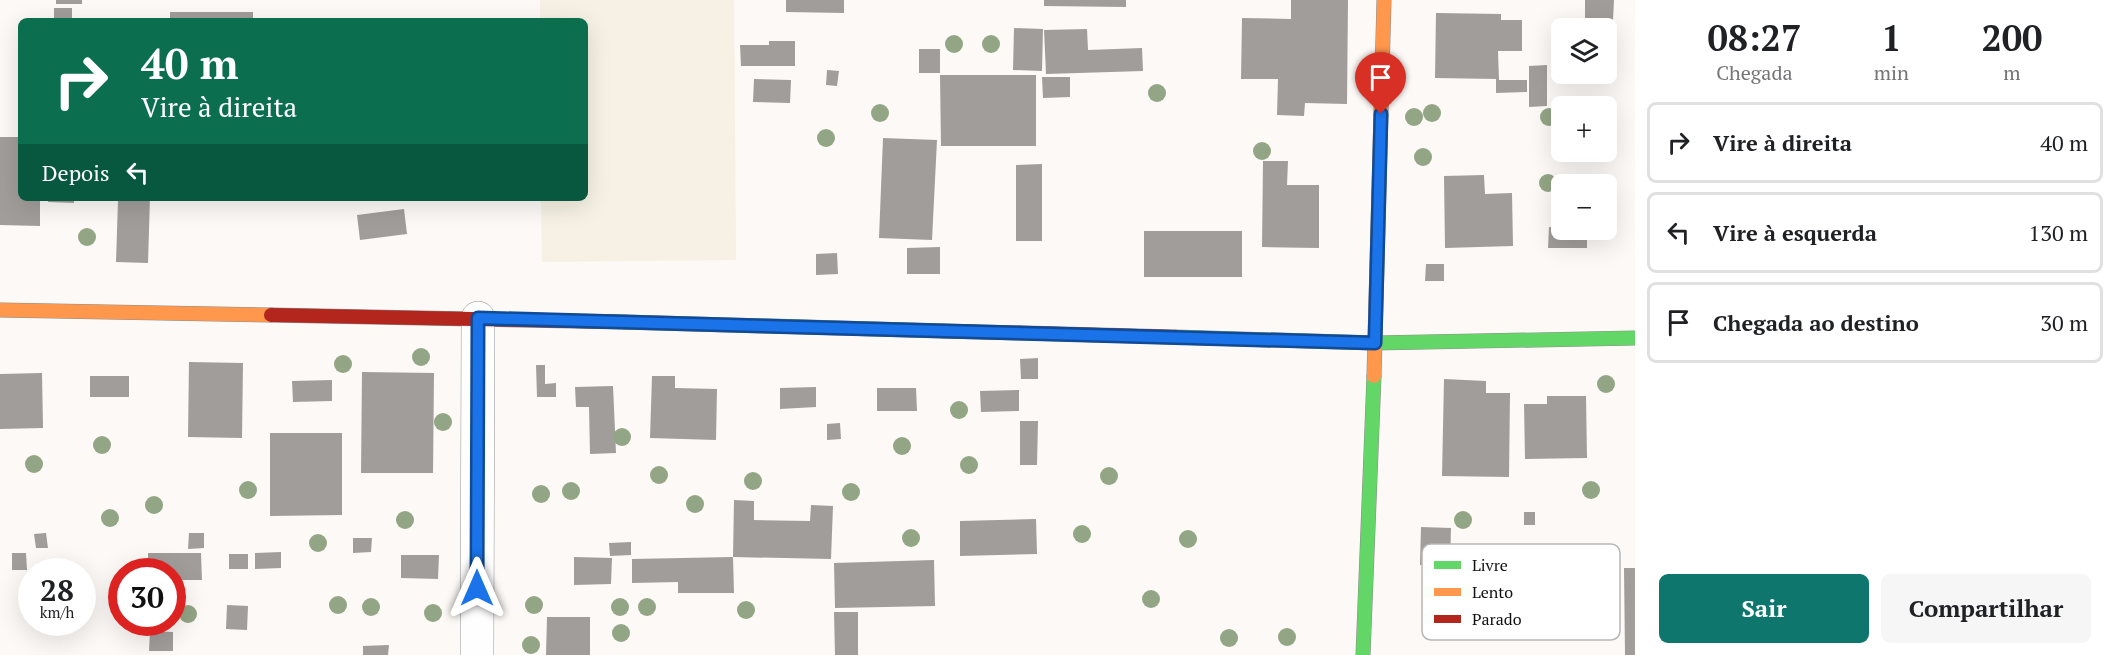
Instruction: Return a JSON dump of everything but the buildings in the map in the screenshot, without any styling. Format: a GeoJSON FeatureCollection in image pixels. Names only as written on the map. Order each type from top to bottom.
{"type":"FeatureCollection","features":[{"type":"Feature","properties":{"kind":"street"},"geometry":{"type":"LineString","coordinates":[[1363,655],[1375,343],[1384,0]]}},
{"type":"Feature","properties":{"kind":"street"},"geometry":{"type":"LineString","coordinates":[[0,310],[478,318],[1375,343],[1635,338]]}},
{"type":"Feature","properties":{"kind":"street"},"geometry":{"type":"LineString","coordinates":[[477,655],[478,318]]}},
{"type":"Feature","properties":{"kind":"shaded area"},"geometry":{"type":"Polygon","coordinates":[[[540,0],[734,0],[736,260],[542,262],[541,201],[588,201],[588,18],[540,18],[540,0]]]}},
{"type":"Feature","properties":{"kind":"traffic: fast"},"geometry":{"type":"LineString","coordinates":[[625,322],[944,331]]}},
{"type":"Feature","properties":{"kind":"traffic: fast"},"geometry":{"type":"LineString","coordinates":[[1175,337],[1375,343],[1635,338]]}},
{"type":"Feature","properties":{"kind":"traffic: fast"},"geometry":{"type":"LineString","coordinates":[[1363,655],[1374,376]]}},
{"type":"Feature","properties":{"kind":"traffic: slow"},"geometry":{"type":"LineString","coordinates":[[1374,376],[1384,0]]}},
{"type":"Feature","properties":{"kind":"traffic: slow"},"geometry":{"type":"LineString","coordinates":[[0,310],[271,315]]}},
{"type":"Feature","properties":{"kind":"traffic: jam"},"geometry":{"type":"LineString","coordinates":[[271,315],[625,322]]}},
{"type":"Feature","properties":{"kind":"traffic: jam"},"geometry":{"type":"LineString","coordinates":[[944,331],[1175,337]]}},
{"type":"Feature","properties":{"kind":"route"},"geometry":{"type":"LineString","coordinates":[[477,588],[478,318],[1375,343],[1381,114]]}}]}
